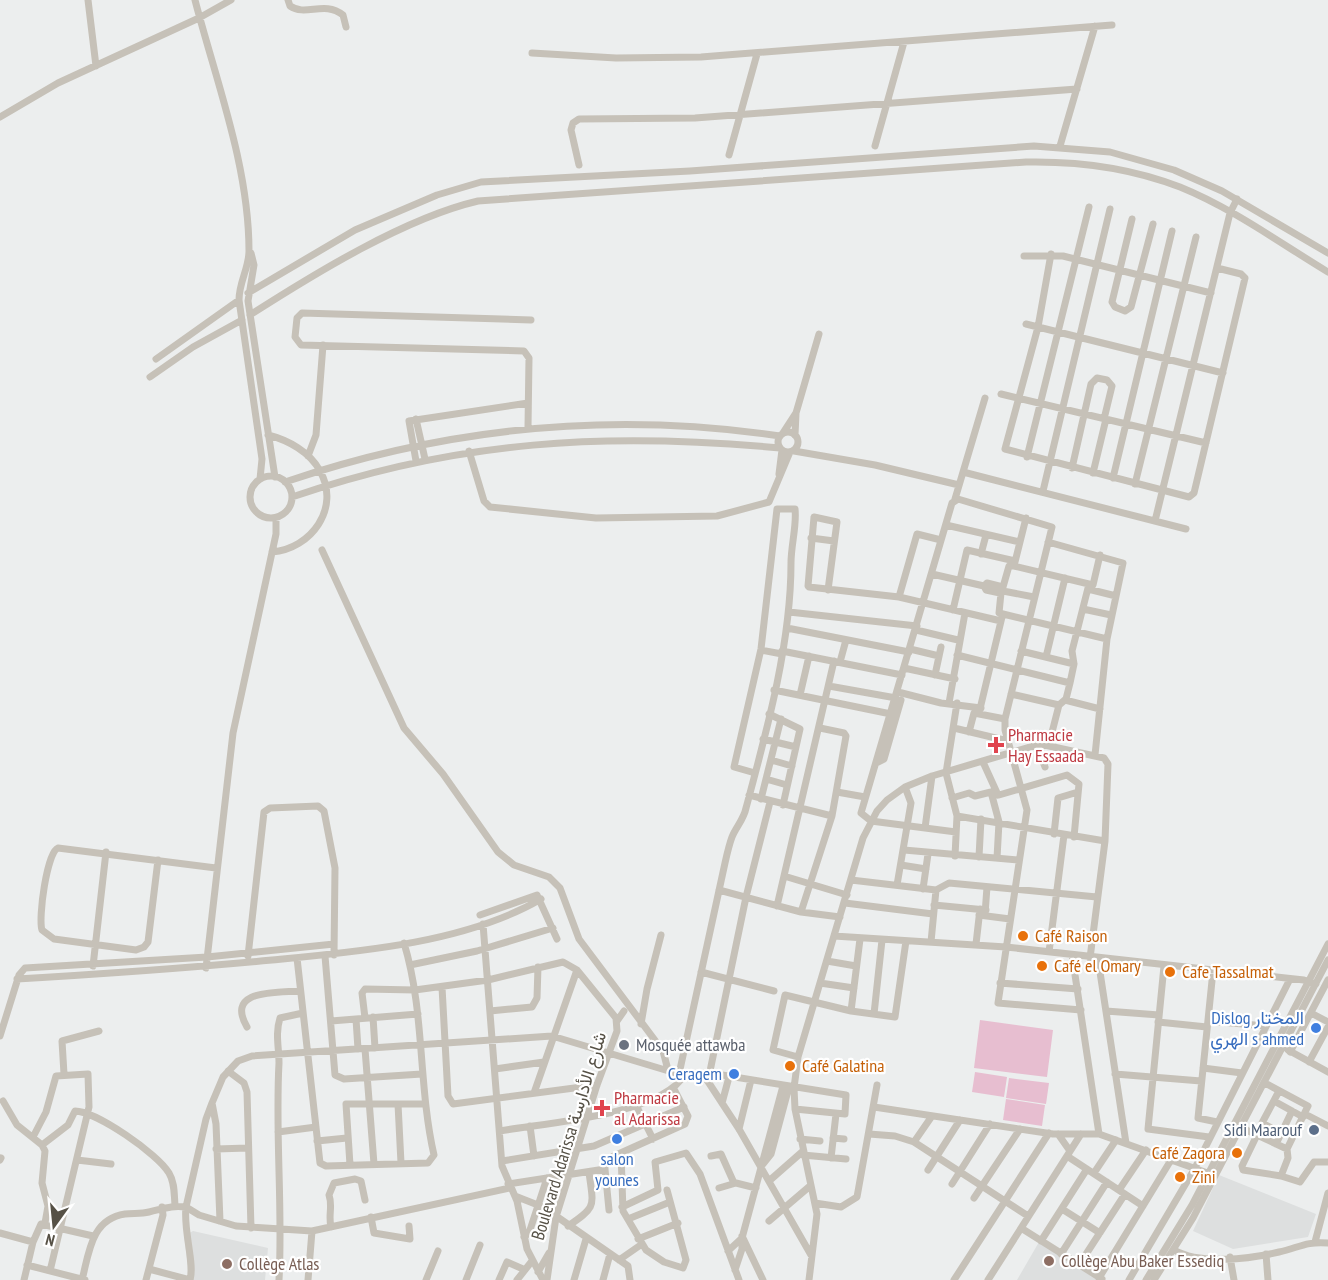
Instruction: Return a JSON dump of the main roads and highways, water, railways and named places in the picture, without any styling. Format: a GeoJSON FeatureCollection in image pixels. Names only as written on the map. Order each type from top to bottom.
{"type":"FeatureCollection","features":[{"type":"Feature","properties":{"kind":"place","name":"Pharmacie Hay Essaada"},"geometry":{"type":"Point","coordinates":[996,745]}},
{"type":"Feature","properties":{"kind":"place","name":"Café Raison"},"geometry":{"type":"Point","coordinates":[1023,936]}},
{"type":"Feature","properties":{"kind":"place","name":"Café el Omary"},"geometry":{"type":"Point","coordinates":[1042,966]}},
{"type":"Feature","properties":{"kind":"place","name":"Cafe Tassalmat"},"geometry":{"type":"Point","coordinates":[1170,972]}},
{"type":"Feature","properties":{"kind":"place","name":"Dislog المختار الهري s ahmed"},"geometry":{"type":"Point","coordinates":[1316,1028]}},
{"type":"Feature","properties":{"kind":"place","name":"Mosquée attawba"},"geometry":{"type":"Point","coordinates":[624,1045]}},
{"type":"Feature","properties":{"kind":"place","name":"Café Galatina"},"geometry":{"type":"Point","coordinates":[790,1066]}},
{"type":"Feature","properties":{"kind":"place","name":"Ceragem"},"geometry":{"type":"Point","coordinates":[734,1074]}},
{"type":"Feature","properties":{"kind":"place","name":"Pharmacie al Adarissa"},"geometry":{"type":"Point","coordinates":[602,1108]}},
{"type":"Feature","properties":{"kind":"place","name":"Sidi Maarouf"},"geometry":{"type":"Point","coordinates":[1314,1130]}},
{"type":"Feature","properties":{"kind":"place","name":"salon younes"},"geometry":{"type":"Point","coordinates":[617,1139]}},
{"type":"Feature","properties":{"kind":"place","name":"Café Zagora"},"geometry":{"type":"Point","coordinates":[1237,1153]}},
{"type":"Feature","properties":{"kind":"place","name":"Zini"},"geometry":{"type":"Point","coordinates":[1180,1177]}},
{"type":"Feature","properties":{"kind":"place","name":"Collège Abu Baker Essediq"},"geometry":{"type":"Point","coordinates":[1049,1261]}},
{"type":"Feature","properties":{"kind":"place","name":"Collège Atlas"},"geometry":{"type":"Point","coordinates":[227,1264]}}]}
